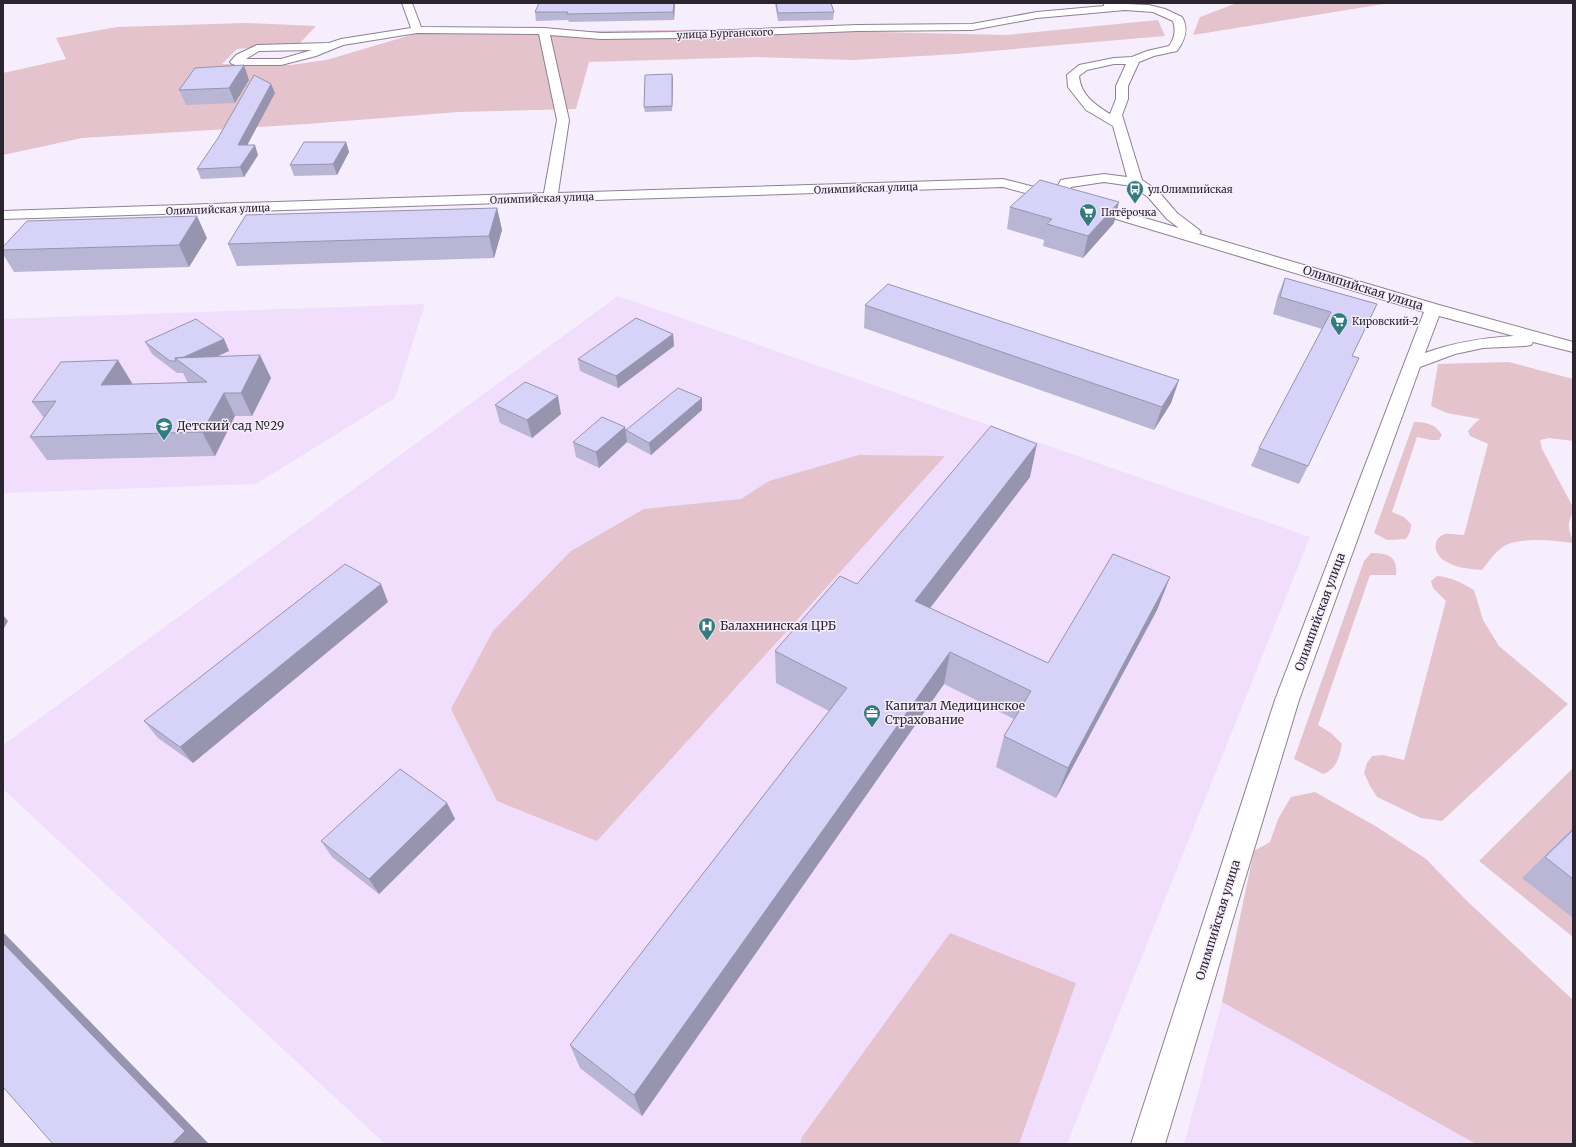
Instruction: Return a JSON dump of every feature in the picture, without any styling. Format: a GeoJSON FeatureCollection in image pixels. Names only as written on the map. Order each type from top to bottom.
{"type":"FeatureCollection","features":[{"type":"Feature","properties":{"kind":"street"},"geometry":{"type":"LineString","coordinates":[[407,3],[417,30]]}},
{"type":"Feature","properties":{"kind":"street"},"geometry":{"type":"LineString","coordinates":[[1101,3],[1121,8],[1134,7],[1155,9],[1180,14],[1181,30],[1178,42],[1173,49],[1151,53],[1134,60],[1114,61],[1083,67],[1073,75],[1074,87],[1090,107],[1119,124]]}},
{"type":"Feature","properties":{"kind":"street","name":"улица Бурганского"},"geometry":{"type":"LineString","coordinates":[[330,46],[257,48],[236,62],[281,62],[312,54],[341,42],[417,30],[544,31],[616,36],[857,28],[972,27],[1037,15],[1121,8]]}},
{"type":"Feature","properties":{"kind":"street"},"geometry":{"type":"LineString","coordinates":[[544,31],[563,120],[550,198]]}},
{"type":"Feature","properties":{"kind":"street"},"geometry":{"type":"LineString","coordinates":[[1134,60],[1122,86],[1122,99],[1116,115],[1136,182]]}},
{"type":"Feature","properties":{"kind":"street","name":"Олимпийская улица"},"geometry":{"type":"LineString","coordinates":[[1078,203],[1061,192],[1066,183],[1104,178],[1136,182],[1153,194],[1172,216],[1207,241]]}},
{"type":"Feature","properties":{"kind":"street","name":"Олимпийская улица"},"geometry":{"type":"LineString","coordinates":[[3,215],[1004,183],[1078,203],[1433,309],[1287,700],[1148,1144]]}},
{"type":"Feature","properties":{"kind":"street"},"geometry":{"type":"LineString","coordinates":[[1433,309],[1573,347]]}},
{"type":"Feature","properties":{"kind":"street"},"geometry":{"type":"LineString","coordinates":[[1412,364],[1450,350],[1483,343],[1545,340]]}},
{"type":"Feature","properties":{"kind":"shaded area"},"geometry":{"type":"Polygon","coordinates":[[[1237,3],[1390,3],[1193,35],[1200,17],[1237,3]]]}},
{"type":"Feature","properties":{"kind":"shaded area"},"geometry":{"type":"Polygon","coordinates":[[[1158,20],[1165,36],[956,54],[853,60],[757,57],[589,62],[576,109],[459,112],[307,124],[82,138],[3,155],[3,73],[66,59],[56,38],[117,27],[246,23],[316,26],[300,43],[237,49],[222,64],[291,65],[326,60],[418,33],[753,29],[1007,35],[1158,20]]]}},
{"type":"Feature","properties":{"kind":"shaded area","name":"Балахнинская ЦРБ"},"geometry":{"type":"Polygon","coordinates":[[[618,296],[1310,537],[1067,1144],[385,1144],[3,789],[3,745],[618,296]]]}},
{"type":"Feature","properties":{"kind":"shaded area","name":"Детский сад №29"},"geometry":{"type":"Polygon","coordinates":[[[425,304],[395,398],[256,484],[3,493],[3,319],[425,304]]]}},
{"type":"Feature","properties":{"kind":"shaded area"},"geometry":{"type":"Polygon","coordinates":[[[1509,362],[1573,379],[1573,441],[1549,438],[1540,440],[1542,449],[1573,507],[1569,526],[1573,543],[1540,540],[1516,542],[1501,548],[1482,570],[1458,567],[1449,563],[1438,555],[1436,551],[1436,543],[1441,536],[1445,534],[1464,535],[1488,444],[1470,436],[1468,431],[1480,419],[1447,413],[1431,406],[1438,364],[1509,362]]]}},
{"type":"Feature","properties":{"kind":"shaded area"},"geometry":{"type":"Polygon","coordinates":[[[1414,422],[1430,424],[1442,435],[1439,440],[1417,437],[1392,512],[1404,517],[1411,524],[1410,532],[1406,539],[1387,540],[1374,533],[1414,422]]]}},
{"type":"Feature","properties":{"kind":"shaded area"},"geometry":{"type":"Polygon","coordinates":[[[859,455],[945,456],[597,841],[497,801],[451,709],[493,631],[571,551],[644,509],[741,499],[769,481],[859,455]]]}},
{"type":"Feature","properties":{"kind":"shaded area"},"geometry":{"type":"Polygon","coordinates":[[[1371,553],[1391,557],[1395,564],[1396,575],[1370,575],[1318,725],[1331,733],[1342,744],[1337,762],[1328,772],[1323,774],[1294,759],[1364,561],[1371,553]]]}},
{"type":"Feature","properties":{"kind":"shaded area"},"geometry":{"type":"Polygon","coordinates":[[[1437,576],[1452,579],[1474,590],[1483,620],[1499,646],[1568,704],[1442,821],[1421,818],[1377,797],[1364,773],[1367,763],[1372,756],[1383,755],[1404,760],[1446,601],[1433,588],[1431,581],[1437,576]]]}},
{"type":"Feature","properties":{"kind":"shaded area"},"geometry":{"type":"Polygon","coordinates":[[[1573,768],[1573,937],[1479,861],[1573,768]]]}},
{"type":"Feature","properties":{"kind":"shaded area"},"geometry":{"type":"Polygon","coordinates":[[[1315,792],[1377,827],[1426,859],[1466,900],[1573,1000],[1573,1144],[1476,1144],[1222,1002],[1254,851],[1270,842],[1278,819],[1291,797],[1315,792]]]}},
{"type":"Feature","properties":{"kind":"shaded area"},"geometry":{"type":"Polygon","coordinates":[[[950,933],[1076,983],[1019,1144],[800,1144],[802,1137],[950,933]]]}},
{"type":"Feature","properties":{"kind":"shaded area"},"geometry":{"type":"Polygon","coordinates":[[[1222,1002],[1476,1144],[1184,1144],[1222,1002]]]}},
{"type":"Feature","properties":{"kind":"building"},"geometry":{"type":"Polygon","coordinates":[[[539,3],[674,3],[673,12],[567,14],[568,12],[535,12],[539,3]]]}},
{"type":"Feature","properties":{"kind":"building"},"geometry":{"type":"Polygon","coordinates":[[[776,3],[831,3],[834,12],[778,13],[776,3]]]}},
{"type":"Feature","properties":{"kind":"building"},"geometry":{"type":"Polygon","coordinates":[[[244,65],[229,88],[179,90],[195,68],[244,65]]]}},
{"type":"Feature","properties":{"kind":"building"},"geometry":{"type":"Polygon","coordinates":[[[672,74],[672,106],[644,107],[645,75],[672,74]]]}},
{"type":"Feature","properties":{"kind":"building"},"geometry":{"type":"Polygon","coordinates":[[[254,75],[271,84],[238,145],[255,145],[240,167],[197,169],[218,138],[254,75]]]}},
{"type":"Feature","properties":{"kind":"building"},"geometry":{"type":"Polygon","coordinates":[[[304,142],[346,142],[333,164],[290,165],[304,142]]]}},
{"type":"Feature","properties":{"kind":"building"},"geometry":{"type":"Polygon","coordinates":[[[1040,180],[1119,202],[1088,236],[1047,224],[1052,219],[1010,207],[1040,180]]]}},
{"type":"Feature","properties":{"kind":"building"},"geometry":{"type":"Polygon","coordinates":[[[497,208],[489,236],[228,244],[246,215],[497,208]]]}},
{"type":"Feature","properties":{"kind":"building"},"geometry":{"type":"Polygon","coordinates":[[[197,216],[179,245],[3,250],[3,247],[27,221],[197,216]]]}},
{"type":"Feature","properties":{"kind":"building"},"geometry":{"type":"Polygon","coordinates":[[[1285,278],[1377,304],[1352,356],[1359,358],[1308,466],[1259,448],[1331,312],[1280,297],[1285,278]]]}},
{"type":"Feature","properties":{"kind":"building"},"geometry":{"type":"Polygon","coordinates":[[[888,284],[1179,380],[1162,407],[865,305],[888,284]]]}},
{"type":"Feature","properties":{"kind":"building"},"geometry":{"type":"Polygon","coordinates":[[[636,318],[673,334],[616,376],[578,359],[636,318]]]}},
{"type":"Feature","properties":{"kind":"building"},"geometry":{"type":"Polygon","coordinates":[[[196,319],[224,339],[184,357],[175,358],[176,361],[170,361],[145,342],[196,319]]]}},
{"type":"Feature","properties":{"kind":"building"},"geometry":{"type":"Polygon","coordinates":[[[260,355],[241,393],[224,393],[202,432],[30,437],[56,401],[32,402],[61,362],[118,360],[101,385],[207,382],[175,358],[260,355]]]}},
{"type":"Feature","properties":{"kind":"building"},"geometry":{"type":"Polygon","coordinates":[[[525,382],[558,396],[527,420],[495,405],[525,382]]]}},
{"type":"Feature","properties":{"kind":"building"},"geometry":{"type":"Polygon","coordinates":[[[678,388],[702,398],[649,443],[626,430],[678,388]]]}},
{"type":"Feature","properties":{"kind":"building"},"geometry":{"type":"Polygon","coordinates":[[[602,417],[625,427],[596,452],[573,442],[602,417]]]}},
{"type":"Feature","properties":{"kind":"building"},"geometry":{"type":"Polygon","coordinates":[[[991,426],[1037,444],[915,601],[1048,663],[1113,554],[1170,577],[1068,768],[1004,736],[1031,691],[950,652],[634,1095],[570,1045],[847,688],[775,651],[840,576],[857,584],[991,426]]]}},
{"type":"Feature","properties":{"kind":"building"},"geometry":{"type":"Polygon","coordinates":[[[345,564],[381,584],[180,747],[144,721],[345,564]]]}},
{"type":"Feature","properties":{"kind":"building"},"geometry":{"type":"Polygon","coordinates":[[[400,769],[447,803],[369,879],[321,841],[400,769]]]}},
{"type":"Feature","properties":{"kind":"building"},"geometry":{"type":"Polygon","coordinates":[[[1573,830],[1573,879],[1545,857],[1573,830]]]}},
{"type":"Feature","properties":{"kind":"building"},"geometry":{"type":"Polygon","coordinates":[[[3,943],[185,1131],[172,1144],[53,1144],[3,1087],[3,943]]]}},
{"type":"Feature","properties":{"kind":"place","name":"ул.Олимпийская"},"geometry":{"type":"Point","coordinates":[1135,204]}},
{"type":"Feature","properties":{"kind":"place","name":"Пятёрочка"},"geometry":{"type":"Point","coordinates":[1088,227]}},
{"type":"Feature","properties":{"kind":"place","name":"Кировский-2"},"geometry":{"type":"Point","coordinates":[1339,336]}},
{"type":"Feature","properties":{"kind":"place","name":"Детский сад №29"},"geometry":{"type":"Point","coordinates":[164,441]}},
{"type":"Feature","properties":{"kind":"place","name":"Балахнинская ЦРБ"},"geometry":{"type":"Point","coordinates":[707,641]}},
{"type":"Feature","properties":{"kind":"place","name":"Капитал Медицинское Страхование"},"geometry":{"type":"Point","coordinates":[872,728]}}]}
